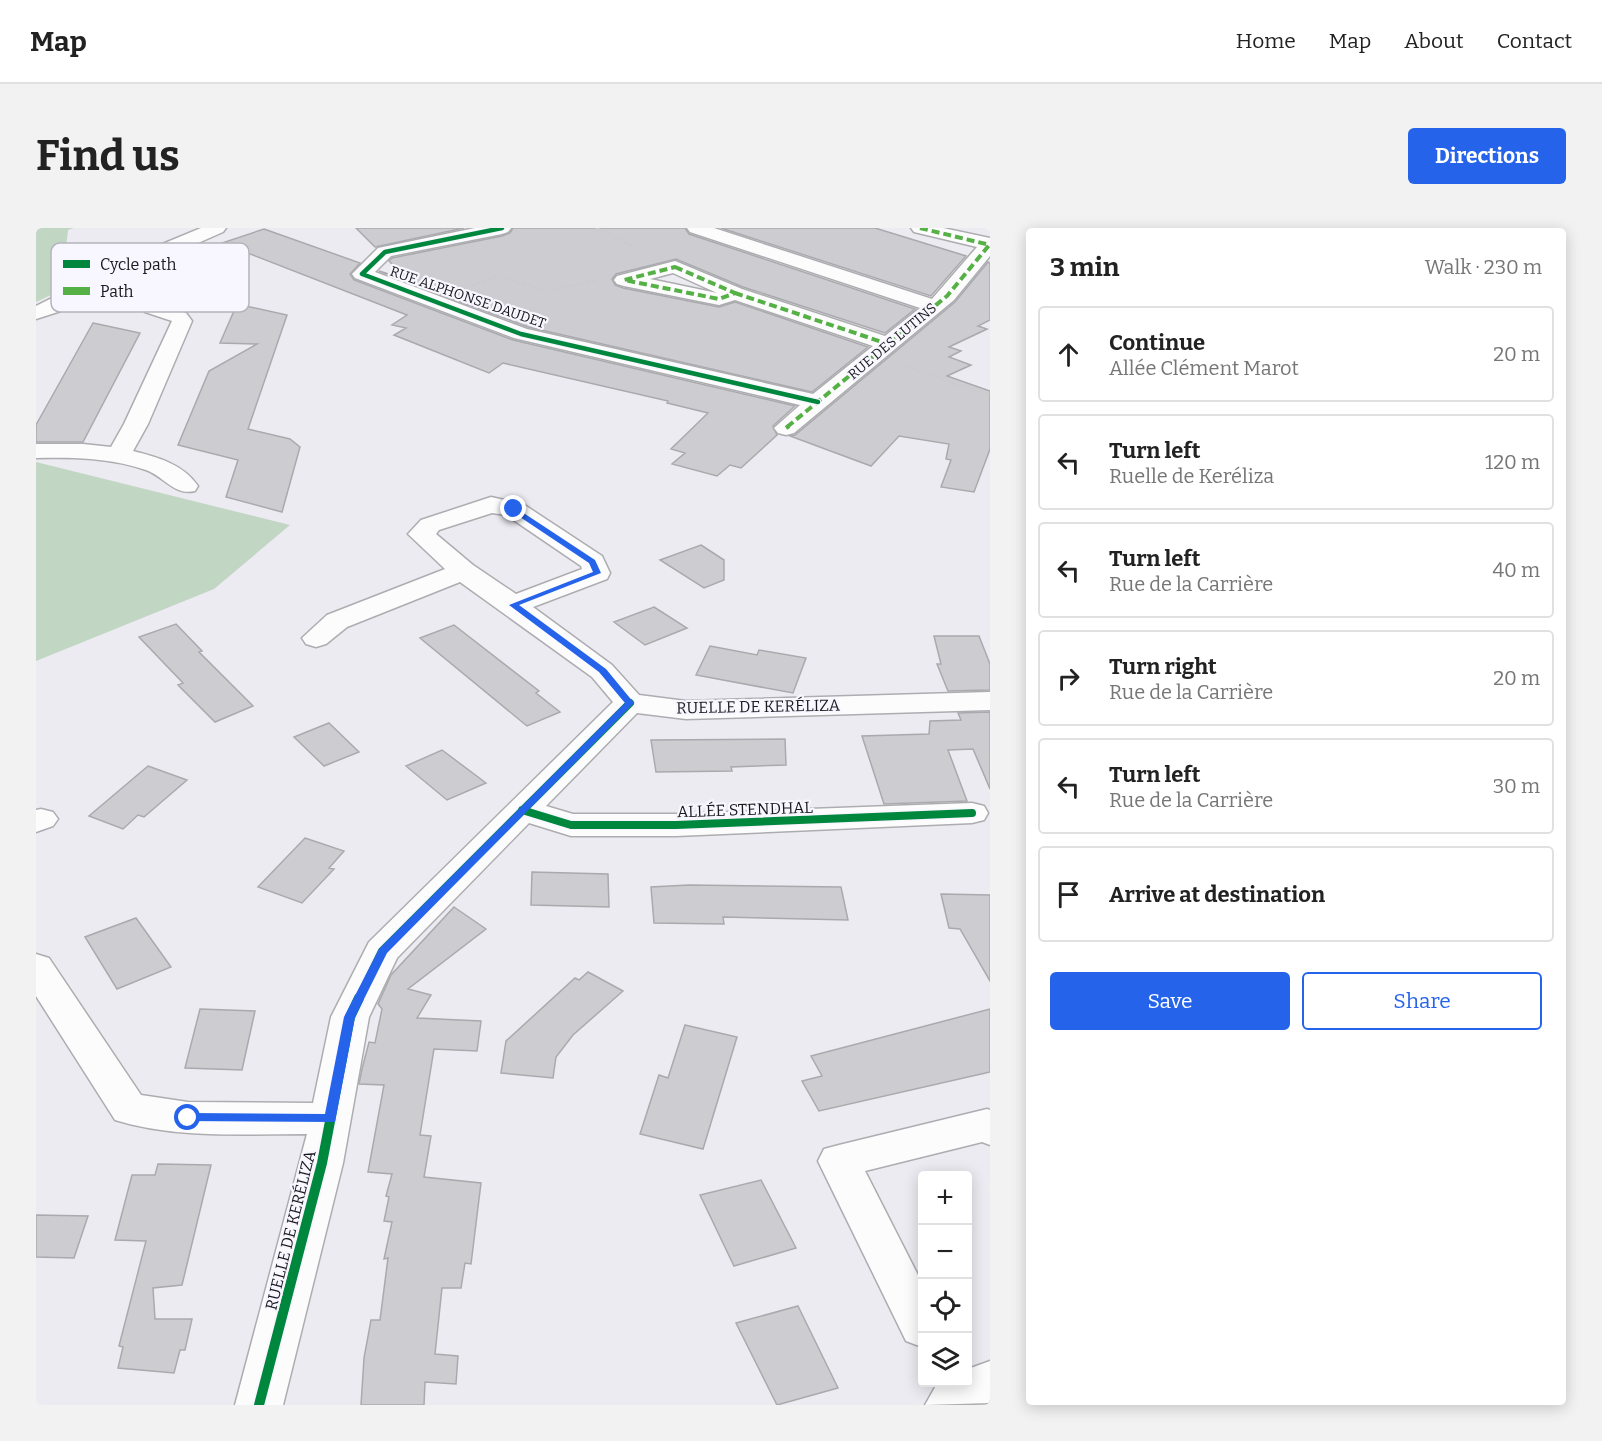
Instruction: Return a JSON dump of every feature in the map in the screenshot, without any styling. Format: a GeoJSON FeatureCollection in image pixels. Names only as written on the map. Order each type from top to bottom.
{"type":"FeatureCollection","features":[{"type":"Feature","properties":{"kind":"street"},"geometry":{"type":"LineString","coordinates":[[177,243],[217,228]]}},
{"type":"Feature","properties":{"kind":"street","name":"RUE ALPHONSE DAUDET"},"geometry":{"type":"LineString","coordinates":[[502,228],[385,252],[362,274],[521,334],[818,402]]}},
{"type":"Feature","properties":{"kind":"street"},"geometry":{"type":"LineString","coordinates":[[696,228],[934,306]]}},
{"type":"Feature","properties":{"kind":"street"},"geometry":{"type":"LineString","coordinates":[[921,228],[990,244]]}},
{"type":"Feature","properties":{"kind":"street","name":"RUE DES LUTINS"},"geometry":{"type":"LineString","coordinates":[[786,428],[947,296],[990,244]]}},
{"type":"Feature","properties":{"kind":"street"},"geometry":{"type":"LineString","coordinates":[[624,280],[675,267],[881,350]]}},
{"type":"Feature","properties":{"kind":"street"},"geometry":{"type":"LineString","coordinates":[[624,280],[719,299],[735,293]]}},
{"type":"Feature","properties":{"kind":"street"},"geometry":{"type":"LineString","coordinates":[[36,313],[51,307]]}},
{"type":"Feature","properties":{"kind":"street"},"geometry":{"type":"LineString","coordinates":[[118,456],[136,424],[182,321],[179,317],[164,312]]}},
{"type":"Feature","properties":{"kind":"street"},"geometry":{"type":"LineString","coordinates":[[36,451],[87,450],[118,456],[160,467],[186,486]]}},
{"type":"Feature","properties":{"kind":"street"},"geometry":{"type":"LineString","coordinates":[[513,605],[597,573],[592,561],[514,509],[491,505],[430,525],[421,534],[463,571],[603,671],[630,703]]}},
{"type":"Feature","properties":{"kind":"street"},"geometry":{"type":"LineString","coordinates":[[316,638],[337,621],[463,571]]}},
{"type":"Feature","properties":{"kind":"street","name":"RUELLE DE KERÉLIZA"},"geometry":{"type":"LineString","coordinates":[[259,1405],[322,1163],[350,1017],[382,951],[630,703],[686,710],[990,701]]}},
{"type":"Feature","properties":{"kind":"street","name":"ALLÉE STENDHAL"},"geometry":{"type":"LineString","coordinates":[[522,810],[571,825],[676,825],[972,813]]}},
{"type":"Feature","properties":{"kind":"street"},"geometry":{"type":"LineString","coordinates":[[36,967],[129,1109],[188,1118],[330,1119]]}},
{"type":"Feature","properties":{"kind":"street"},"geometry":{"type":"LineString","coordinates":[[918,1319],[839,1161],[987,1125],[990,1129]]}},
{"type":"Feature","properties":{"kind":"path"},"geometry":{"type":"LineString","coordinates":[[596,228],[675,267]]}},
{"type":"Feature","properties":{"kind":"path"},"geometry":{"type":"LineString","coordinates":[[434,301],[497,276],[547,291],[604,277],[624,280]]}},
{"type":"Feature","properties":{"kind":"path"},"geometry":{"type":"LineString","coordinates":[[881,350],[990,395]]}},
{"type":"Feature","properties":{"kind":"green space"},"geometry":{"type":"Polygon","coordinates":[[[36,228],[74,228],[68,230],[67,243],[51,243],[51,295],[36,302],[36,228]]]}},
{"type":"Feature","properties":{"kind":"green space"},"geometry":{"type":"Polygon","coordinates":[[[36,462],[290,525],[214,589],[36,661],[36,462]]]}},
{"type":"Feature","properties":{"kind":"building"},"geometry":{"type":"Polygon","coordinates":[[[356,228],[464,228],[375,247],[356,228]]]}},
{"type":"Feature","properties":{"kind":"building"},"geometry":{"type":"Polygon","coordinates":[[[513,228],[685,228],[689,234],[915,309],[885,333],[743,287],[676,259],[616,274],[612,279],[615,285],[623,288],[719,307],[735,302],[868,347],[812,392],[528,327],[379,271],[408,280],[389,261],[392,258],[502,236],[510,233],[513,228]]]}},
{"type":"Feature","properties":{"kind":"building"},"geometry":{"type":"Polygon","coordinates":[[[721,228],[875,228],[966,256],[931,296],[721,228]]]}},
{"type":"Feature","properties":{"kind":"building"},"geometry":{"type":"Polygon","coordinates":[[[264,229],[360,263],[350,274],[354,280],[513,340],[795,406],[773,426],[777,435],[741,468],[730,465],[717,476],[672,464],[685,453],[671,449],[708,413],[667,403],[668,401],[503,363],[489,373],[394,335],[406,328],[392,325],[407,315],[249,254],[249,243],[222,243],[264,229]]]}},
{"type":"Feature","properties":{"kind":"building"},"geometry":{"type":"Polygon","coordinates":[[[988,262],[990,263],[990,320],[978,326],[987,329],[949,347],[961,351],[949,357],[971,365],[947,376],[990,391],[990,449],[974,492],[941,487],[951,460],[946,459],[949,444],[899,436],[871,466],[790,436],[795,435],[955,302],[988,262]]]}},
{"type":"Feature","properties":{"kind":"building"},"geometry":{"type":"Polygon","coordinates":[[[249,307],[287,315],[248,429],[290,439],[300,447],[282,512],[226,497],[238,460],[178,445],[209,371],[257,344],[220,343],[234,312],[249,312],[249,307]]]}},
{"type":"Feature","properties":{"kind":"building"},"geometry":{"type":"Polygon","coordinates":[[[93,323],[140,333],[83,442],[36,442],[36,425],[93,323]]]}},
{"type":"Feature","properties":{"kind":"building"},"geometry":{"type":"Polygon","coordinates":[[[701,545],[724,560],[724,580],[704,588],[660,560],[701,545]]]}},
{"type":"Feature","properties":{"kind":"building"},"geometry":{"type":"Polygon","coordinates":[[[654,607],[687,628],[645,645],[614,622],[654,607]]]}},
{"type":"Feature","properties":{"kind":"building"},"geometry":{"type":"Polygon","coordinates":[[[176,624],[202,651],[199,652],[253,706],[215,722],[178,685],[183,683],[139,637],[176,624]]]}},
{"type":"Feature","properties":{"kind":"building"},"geometry":{"type":"Polygon","coordinates":[[[454,625],[539,691],[536,693],[560,712],[527,726],[420,638],[454,625]]]}},
{"type":"Feature","properties":{"kind":"building"},"geometry":{"type":"Polygon","coordinates":[[[934,636],[979,636],[990,664],[990,690],[948,691],[937,664],[941,664],[934,636]]]}},
{"type":"Feature","properties":{"kind":"building"},"geometry":{"type":"Polygon","coordinates":[[[710,646],[757,655],[759,650],[806,658],[793,693],[696,675],[710,646]]]}},
{"type":"Feature","properties":{"kind":"building"},"geometry":{"type":"Polygon","coordinates":[[[990,712],[990,789],[973,749],[948,750],[967,801],[884,804],[862,736],[929,734],[930,721],[961,720],[958,713],[990,712]]]}},
{"type":"Feature","properties":{"kind":"building"},"geometry":{"type":"Polygon","coordinates":[[[329,723],[359,752],[324,766],[294,737],[329,723]]]}},
{"type":"Feature","properties":{"kind":"building"},"geometry":{"type":"Polygon","coordinates":[[[785,739],[786,765],[731,767],[732,771],[656,772],[651,740],[785,739]]]}},
{"type":"Feature","properties":{"kind":"building"},"geometry":{"type":"Polygon","coordinates":[[[442,750],[486,783],[447,800],[406,766],[442,750]]]}},
{"type":"Feature","properties":{"kind":"building"},"geometry":{"type":"Polygon","coordinates":[[[148,766],[187,780],[144,817],[138,815],[123,829],[89,816],[148,766]]]}},
{"type":"Feature","properties":{"kind":"building"},"geometry":{"type":"Polygon","coordinates":[[[305,838],[344,851],[329,868],[334,869],[302,903],[258,887],[305,838]]]}},
{"type":"Feature","properties":{"kind":"building"},"geometry":{"type":"Polygon","coordinates":[[[532,872],[608,874],[609,907],[531,905],[532,872]]]}},
{"type":"Feature","properties":{"kind":"building"},"geometry":{"type":"Polygon","coordinates":[[[689,885],[841,887],[848,920],[723,917],[724,924],[654,923],[651,887],[689,885]]]}},
{"type":"Feature","properties":{"kind":"building"},"geometry":{"type":"Polygon","coordinates":[[[941,894],[990,895],[990,981],[960,929],[949,928],[941,894]]]}},
{"type":"Feature","properties":{"kind":"building"},"geometry":{"type":"Polygon","coordinates":[[[454,907],[486,929],[408,989],[431,995],[417,1018],[481,1021],[477,1051],[434,1049],[420,1135],[431,1136],[424,1177],[481,1183],[471,1264],[465,1263],[461,1288],[442,1288],[435,1354],[458,1356],[456,1384],[425,1382],[424,1405],[361,1405],[364,1358],[371,1320],[380,1320],[388,1258],[384,1259],[392,1222],[384,1221],[389,1197],[386,1196],[392,1174],[368,1172],[384,1085],[359,1084],[369,1042],[375,1043],[382,1009],[378,1004],[391,975],[454,907]]]}},
{"type":"Feature","properties":{"kind":"building"},"geometry":{"type":"Polygon","coordinates":[[[136,918],[171,967],[117,989],[85,937],[136,918]]]}},
{"type":"Feature","properties":{"kind":"building"},"geometry":{"type":"Polygon","coordinates":[[[588,972],[623,991],[573,1035],[556,1057],[553,1078],[501,1073],[506,1041],[575,978],[579,980],[588,972]]]}},
{"type":"Feature","properties":{"kind":"building"},"geometry":{"type":"Polygon","coordinates":[[[200,1009],[255,1011],[242,1070],[185,1068],[200,1009]]]}},
{"type":"Feature","properties":{"kind":"building"},"geometry":{"type":"Polygon","coordinates":[[[990,1009],[990,1072],[819,1111],[802,1081],[822,1076],[811,1056],[990,1009]]]}},
{"type":"Feature","properties":{"kind":"building"},"geometry":{"type":"Polygon","coordinates":[[[685,1025],[737,1037],[703,1149],[640,1134],[659,1075],[668,1078],[685,1025]]]}},
{"type":"Feature","properties":{"kind":"building"},"geometry":{"type":"Polygon","coordinates":[[[158,1164],[211,1165],[182,1285],[153,1288],[155,1319],[192,1319],[185,1350],[180,1350],[174,1373],[118,1368],[123,1347],[119,1346],[146,1241],[115,1240],[132,1175],[155,1175],[158,1164]]]}},
{"type":"Feature","properties":{"kind":"building"},"geometry":{"type":"Polygon","coordinates":[[[761,1180],[796,1248],[734,1266],[700,1195],[761,1180]]]}},
{"type":"Feature","properties":{"kind":"building"},"geometry":{"type":"Polygon","coordinates":[[[36,1215],[88,1216],[74,1258],[36,1257],[36,1215]]]}},
{"type":"Feature","properties":{"kind":"building"},"geometry":{"type":"Polygon","coordinates":[[[798,1306],[838,1388],[777,1405],[736,1323],[798,1306]]]}},
{"type":"Feature","properties":{"kind":"marked path"},"geometry":{"type":"LineString","coordinates":[[920,228],[990,245]]}},
{"type":"Feature","properties":{"kind":"marked path"},"geometry":{"type":"LineString","coordinates":[[786,428],[947,296],[990,244]]}},
{"type":"Feature","properties":{"kind":"marked path"},"geometry":{"type":"LineString","coordinates":[[735,293],[719,299],[624,280],[675,267],[735,293],[888,344]]}},
{"type":"Feature","properties":{"kind":"cycle path"},"geometry":{"type":"LineString","coordinates":[[502,228],[385,252],[362,274],[521,334],[818,402]]}},
{"type":"Feature","properties":{"kind":"cycle path"},"geometry":{"type":"LineString","coordinates":[[259,1405],[322,1163],[350,1017],[382,951],[630,703]]}},
{"type":"Feature","properties":{"kind":"cycle path"},"geometry":{"type":"LineString","coordinates":[[522,810],[571,825],[676,825],[972,813]]}},
{"type":"Feature","properties":{"kind":"route"},"geometry":{"type":"LineString","coordinates":[[188,1118],[330,1119],[350,1017],[382,951],[630,703],[603,671],[513,605],[597,573],[592,561],[514,509]]}}]}
